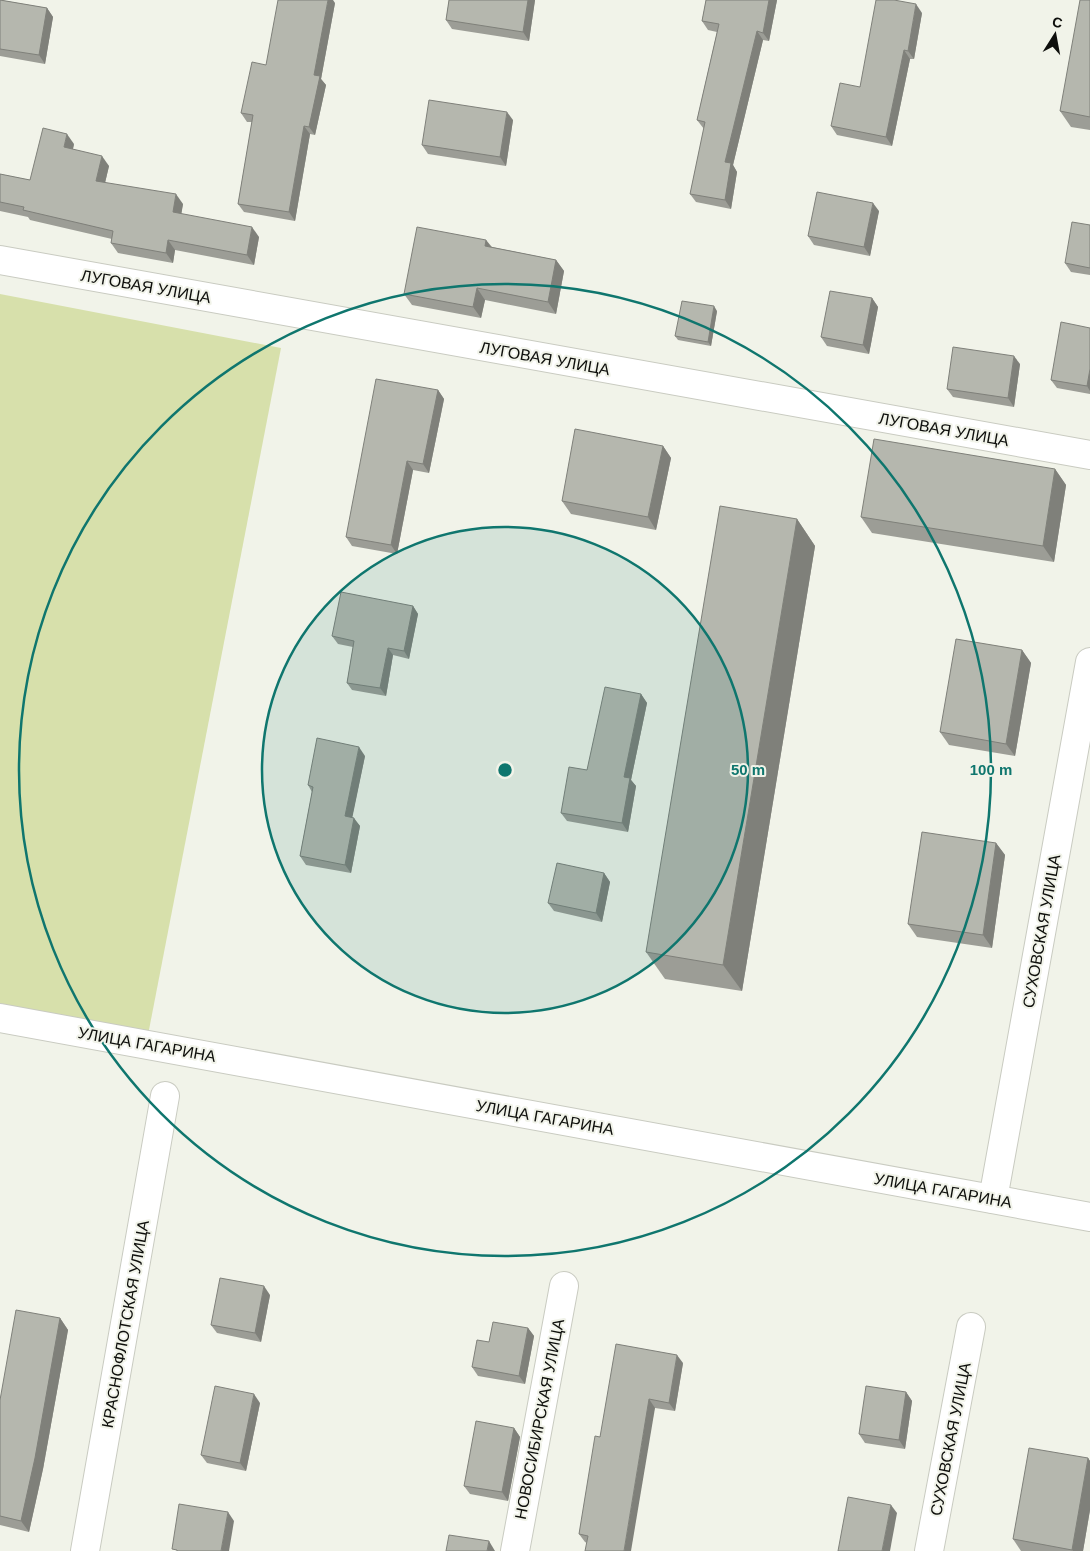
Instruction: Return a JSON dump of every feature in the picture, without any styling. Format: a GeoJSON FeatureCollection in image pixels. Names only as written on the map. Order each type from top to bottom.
{"type":"FeatureCollection","features":[{"type":"Feature","properties":{"kind":"street","name":"ЛУГОВАЯ УЛИЦА"},"geometry":{"type":"LineString","coordinates":[[0,260],[1090,456]]}},
{"type":"Feature","properties":{"kind":"street","name":"СУХОВСКАЯ УЛИЦА"},"geometry":{"type":"LineString","coordinates":[[993,1199],[1090,662]]}},
{"type":"Feature","properties":{"kind":"street","name":"УЛИЦА ГАГАРИНА"},"geometry":{"type":"LineString","coordinates":[[0,1018],[1090,1217]]}},
{"type":"Feature","properties":{"kind":"street","name":"КРАСНОФЛОТСКАЯ УЛИЦА"},"geometry":{"type":"LineString","coordinates":[[85,1551],[165,1096]]}},
{"type":"Feature","properties":{"kind":"street","name":"НОВОСИБИРСКАЯ УЛИЦА"},"geometry":{"type":"LineString","coordinates":[[515,1551],[564,1286]]}},
{"type":"Feature","properties":{"kind":"street","name":"СУХОВСКАЯ УЛИЦА"},"geometry":{"type":"LineString","coordinates":[[929,1551],[971,1327]]}},
{"type":"Feature","properties":{"kind":"green space"},"geometry":{"type":"Polygon","coordinates":[[[0,294],[281,348],[148,1035],[0,1006],[0,294]]]}},
{"type":"Feature","properties":{"kind":"building"},"geometry":{"type":"Polygon","coordinates":[[[0,0],[47,8],[39,55],[0,49],[0,0]]]}},
{"type":"Feature","properties":{"kind":"building"},"geometry":{"type":"Polygon","coordinates":[[[278,0],[328,0],[314,75],[320,76],[309,127],[304,126],[289,212],[238,204],[253,115],[241,113],[252,62],[266,65],[278,0]]]}},
{"type":"Feature","properties":{"kind":"building"},"geometry":{"type":"Polygon","coordinates":[[[449,0],[528,0],[523,32],[446,20],[449,0]]]}},
{"type":"Feature","properties":{"kind":"building"},"geometry":{"type":"Polygon","coordinates":[[[706,0],[769,0],[763,33],[757,31],[725,162],[731,163],[725,200],[690,194],[705,122],[697,120],[719,24],[702,21],[706,0]]]}},
{"type":"Feature","properties":{"kind":"building"},"geometry":{"type":"Polygon","coordinates":[[[876,0],[894,0],[916,4],[908,51],[904,50],[886,137],[831,126],[840,83],[860,87],[876,0]]]}},
{"type":"Feature","properties":{"kind":"building"},"geometry":{"type":"Polygon","coordinates":[[[1080,0],[1090,0],[1090,117],[1060,111],[1080,0]]]}},
{"type":"Feature","properties":{"kind":"building"},"geometry":{"type":"Polygon","coordinates":[[[429,100],[507,112],[500,157],[422,145],[429,100]]]}},
{"type":"Feature","properties":{"kind":"building"},"geometry":{"type":"Polygon","coordinates":[[[43,128],[67,134],[64,147],[102,156],[96,181],[176,194],[173,212],[252,227],[247,255],[168,240],[166,253],[111,243],[113,231],[23,210],[24,207],[0,202],[0,174],[30,180],[43,128]]]}},
{"type":"Feature","properties":{"kind":"building"},"geometry":{"type":"Polygon","coordinates":[[[817,192],[873,203],[864,247],[808,236],[817,192]]]}},
{"type":"Feature","properties":{"kind":"building"},"geometry":{"type":"Polygon","coordinates":[[[1072,222],[1090,225],[1090,268],[1065,263],[1072,222]]]}},
{"type":"Feature","properties":{"kind":"building"},"geometry":{"type":"Polygon","coordinates":[[[417,227],[486,240],[485,246],[556,260],[548,302],[477,288],[473,307],[404,294],[417,227]]]}},
{"type":"Feature","properties":{"kind":"building"},"geometry":{"type":"Polygon","coordinates":[[[830,291],[872,298],[863,345],[821,337],[830,291]]]}},
{"type":"Feature","properties":{"kind":"building"},"geometry":{"type":"Polygon","coordinates":[[[682,301],[714,306],[708,342],[675,336],[682,301]]]}},
{"type":"Feature","properties":{"kind":"building"},"geometry":{"type":"Polygon","coordinates":[[[1061,322],[1090,328],[1090,369],[1087,386],[1051,380],[1061,322]]]}},
{"type":"Feature","properties":{"kind":"building"},"geometry":{"type":"Polygon","coordinates":[[[953,347],[1014,356],[1008,398],[947,389],[953,347]]]}},
{"type":"Feature","properties":{"kind":"building"},"geometry":{"type":"Polygon","coordinates":[[[376,379],[438,390],[423,464],[407,461],[391,545],[346,537],[376,379]]]}},
{"type":"Feature","properties":{"kind":"building"},"geometry":{"type":"Polygon","coordinates":[[[575,429],[663,446],[648,517],[562,501],[575,429]]]}},
{"type":"Feature","properties":{"kind":"building"},"geometry":{"type":"Polygon","coordinates":[[[874,439],[1055,469],[1043,546],[861,517],[874,439]]]}},
{"type":"Feature","properties":{"kind":"building"},"geometry":{"type":"Polygon","coordinates":[[[720,506],[797,519],[723,965],[646,952],[720,506]]]}},
{"type":"Feature","properties":{"kind":"building"},"geometry":{"type":"Polygon","coordinates":[[[341,592],[413,606],[404,651],[388,648],[380,688],[347,683],[354,641],[332,636],[341,592]]]}},
{"type":"Feature","properties":{"kind":"building"},"geometry":{"type":"Polygon","coordinates":[[[956,639],[1022,650],[1006,744],[940,732],[956,639]]]}},
{"type":"Feature","properties":{"kind":"building"},"geometry":{"type":"Polygon","coordinates":[[[605,687],[641,694],[624,777],[630,778],[622,823],[561,813],[569,767],[587,770],[605,687]]]}},
{"type":"Feature","properties":{"kind":"building"},"geometry":{"type":"Polygon","coordinates":[[[317,738],[359,747],[345,816],[354,818],[345,865],[300,856],[313,787],[308,785],[317,738]]]}},
{"type":"Feature","properties":{"kind":"building"},"geometry":{"type":"Polygon","coordinates":[[[922,832],[996,843],[983,935],[908,924],[922,832]]]}},
{"type":"Feature","properties":{"kind":"building"},"geometry":{"type":"Polygon","coordinates":[[[557,863],[604,873],[596,913],[548,903],[557,863]]]}},
{"type":"Feature","properties":{"kind":"building"},"geometry":{"type":"Polygon","coordinates":[[[220,1278],[264,1286],[255,1333],[211,1325],[220,1278]]]}},
{"type":"Feature","properties":{"kind":"building"},"geometry":{"type":"Polygon","coordinates":[[[16,1310],[60,1318],[35,1458],[21,1521],[0,1516],[0,1400],[16,1310]]]}},
{"type":"Feature","properties":{"kind":"building"},"geometry":{"type":"Polygon","coordinates":[[[493,1322],[528,1328],[519,1376],[472,1367],[477,1340],[489,1342],[493,1322]]]}},
{"type":"Feature","properties":{"kind":"building"},"geometry":{"type":"Polygon","coordinates":[[[616,1344],[677,1355],[669,1403],[649,1399],[624,1551],[585,1551],[588,1536],[579,1534],[595,1436],[600,1437],[616,1344]]]}},
{"type":"Feature","properties":{"kind":"building"},"geometry":{"type":"Polygon","coordinates":[[[215,1386],[254,1394],[240,1463],[201,1455],[215,1386]]]}},
{"type":"Feature","properties":{"kind":"building"},"geometry":{"type":"Polygon","coordinates":[[[866,1386],[906,1392],[899,1440],[859,1434],[866,1386]]]}},
{"type":"Feature","properties":{"kind":"building"},"geometry":{"type":"Polygon","coordinates":[[[476,1421],[514,1428],[502,1492],[464,1486],[476,1421]]]}},
{"type":"Feature","properties":{"kind":"building"},"geometry":{"type":"Polygon","coordinates":[[[1029,1448],[1088,1458],[1072,1550],[1013,1539],[1029,1448]]]}},
{"type":"Feature","properties":{"kind":"building"},"geometry":{"type":"Polygon","coordinates":[[[848,1497],[891,1505],[882,1551],[838,1551],[848,1497]]]}},
{"type":"Feature","properties":{"kind":"building"},"geometry":{"type":"Polygon","coordinates":[[[179,1504],[228,1512],[221,1551],[177,1551],[172,1549],[179,1504]]]}},
{"type":"Feature","properties":{"kind":"building"},"geometry":{"type":"Polygon","coordinates":[[[449,1535],[489,1541],[487,1551],[446,1551],[449,1535]]]}}]}
